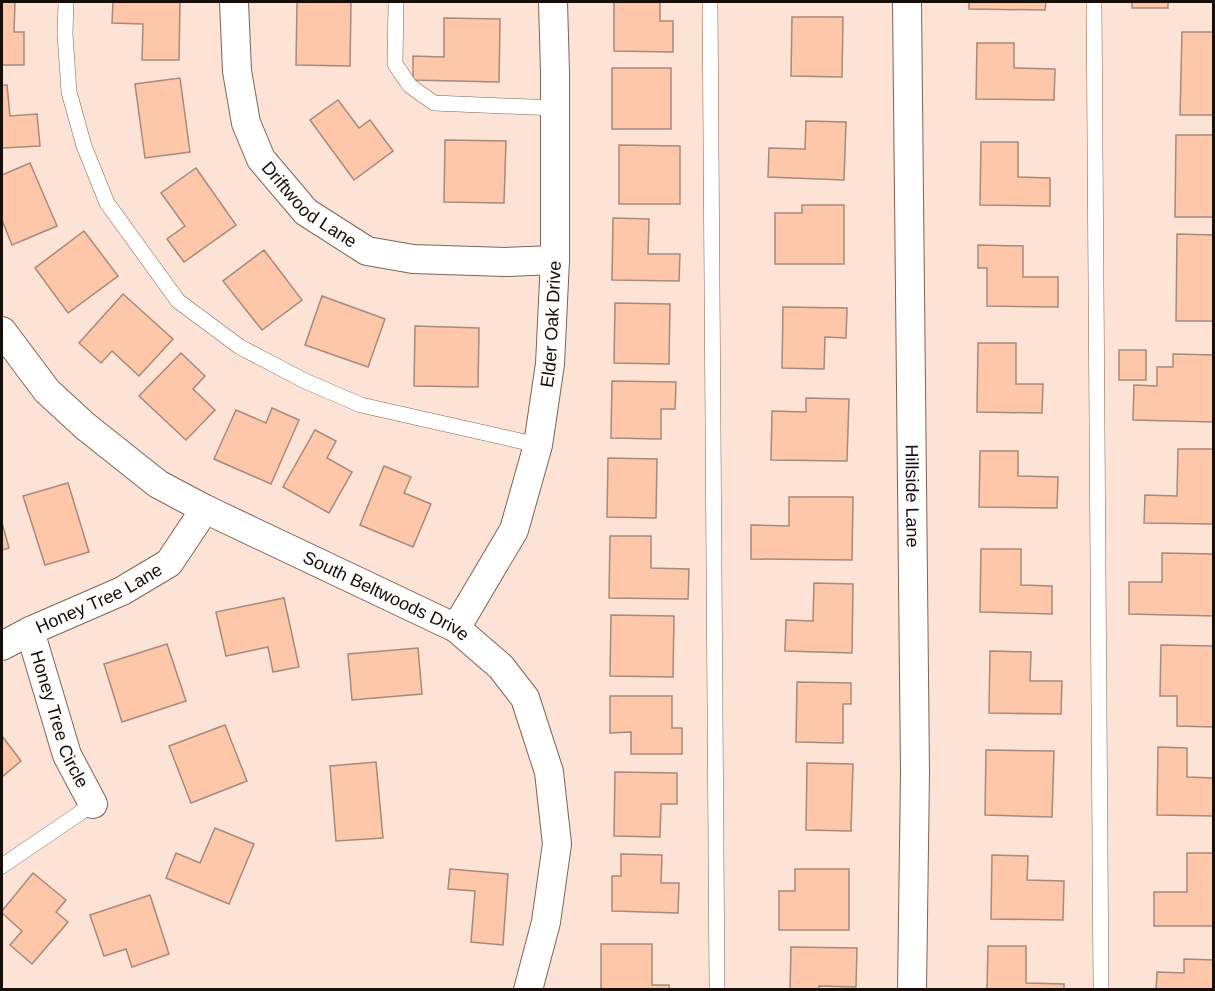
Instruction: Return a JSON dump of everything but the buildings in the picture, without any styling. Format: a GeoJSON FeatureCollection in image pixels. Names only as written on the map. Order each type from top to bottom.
{"type":"FeatureCollection","features":[{"type":"Feature","properties":{"kind":"street","name":"Driftwood Lane"},"geometry":{"type":"LineString","coordinates":[[234,2],[237,71],[246,123],[261,159],[306,212],[368,251],[413,259],[505,262],[555,260]]}},
{"type":"Feature","properties":{"kind":"street","name":"Elder Oak Drive"},"geometry":{"type":"LineString","coordinates":[[456,628],[514,530],[538,445],[550,364],[555,260],[553,2]]}},
{"type":"Feature","properties":{"kind":"street","name":"Hillside Lane"},"geometry":{"type":"LineString","coordinates":[[907,2],[915,773],[912,990]]}},
{"type":"Feature","properties":{"kind":"street","name":"South Beltwoods Drive"},"geometry":{"type":"LineString","coordinates":[[2,331],[47,391],[85,426],[158,484],[205,509],[456,628],[501,667],[525,698],[549,772],[557,844],[546,922],[528,990]]}},
{"type":"Feature","properties":{"kind":"street","name":"Honey Tree Lane"},"geometry":{"type":"LineString","coordinates":[[2,646],[30,630],[122,591],[169,563],[205,509]]}},
{"type":"Feature","properties":{"kind":"street","name":"Honey Tree Circle"},"geometry":{"type":"LineString","coordinates":[[30,630],[67,755],[93,804]]}},
{"type":"Feature","properties":{"kind":"lane"},"geometry":{"type":"LineString","coordinates":[[66,2],[65,34],[69,92],[84,146],[107,203],[178,302],[240,347],[305,381],[361,405],[538,445]]}},
{"type":"Feature","properties":{"kind":"lane"},"geometry":{"type":"LineString","coordinates":[[396,2],[395,64],[410,86],[434,103],[555,108]]}},
{"type":"Feature","properties":{"kind":"lane"},"geometry":{"type":"LineString","coordinates":[[710,2],[717,990]]}},
{"type":"Feature","properties":{"kind":"lane"},"geometry":{"type":"LineString","coordinates":[[1094,2],[1101,990]]}},
{"type":"Feature","properties":{"kind":"lane"},"geometry":{"type":"LineString","coordinates":[[2,866],[93,804]]}}]}
